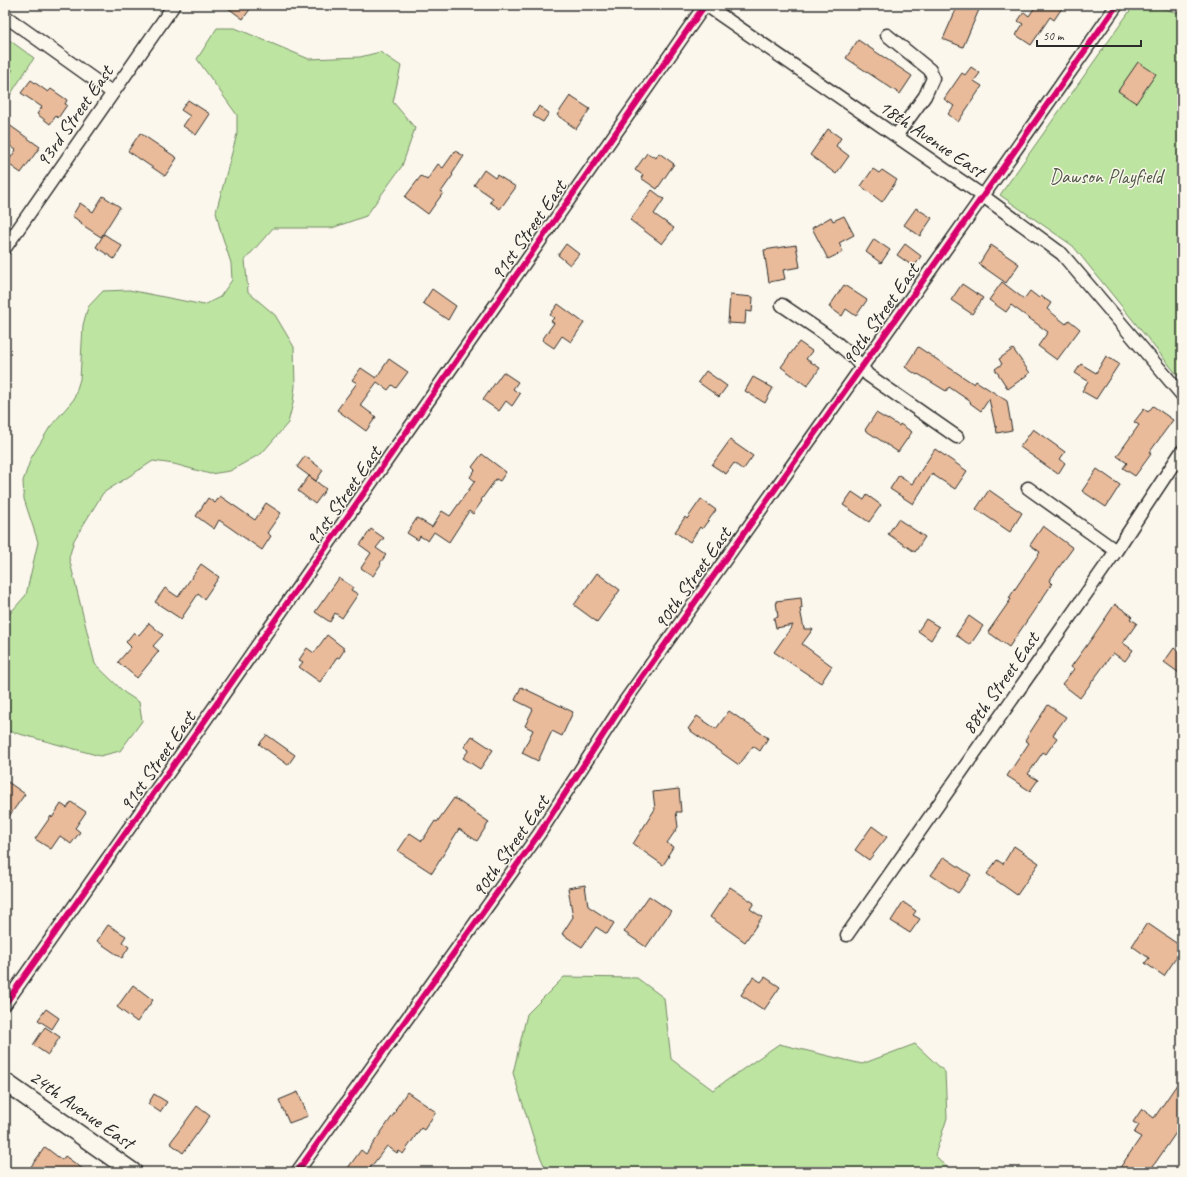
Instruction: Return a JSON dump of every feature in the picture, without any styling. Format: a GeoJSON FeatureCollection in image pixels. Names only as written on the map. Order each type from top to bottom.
{"type":"FeatureCollection","features":[{"type":"Feature","properties":{"kind":"street","name":"93rd Street East"},"geometry":{"type":"LineString","coordinates":[[5,248],[174,5]]}},
{"type":"Feature","properties":{"kind":"street","name":"18th Avenue East"},"geometry":{"type":"LineString","coordinates":[[706,5],[983,196],[1062,254],[1182,395]]}},
{"type":"Feature","properties":{"kind":"street","name":"91st Street East"},"geometry":{"type":"LineString","coordinates":[[5,1004],[222,697],[706,5]]}},
{"type":"Feature","properties":{"kind":"street","name":"90th Street East"},"geometry":{"type":"LineString","coordinates":[[298,1172],[539,834],[625,701],[1117,5]]}},
{"type":"Feature","properties":{"kind":"street"},"geometry":{"type":"LineString","coordinates":[[5,16],[113,93]]}},
{"type":"Feature","properties":{"kind":"street"},"geometry":{"type":"LineString","coordinates":[[887,35],[930,70],[933,78],[925,96],[896,136]]}},
{"type":"Feature","properties":{"kind":"street"},"geometry":{"type":"LineString","coordinates":[[782,305],[853,356],[868,375],[957,437]]}},
{"type":"Feature","properties":{"kind":"street","name":"88th Street East"},"geometry":{"type":"LineString","coordinates":[[847,935],[1116,552],[1182,451]]}},
{"type":"Feature","properties":{"kind":"street"},"geometry":{"type":"LineString","coordinates":[[1028,488],[1116,552]]}},
{"type":"Feature","properties":{"kind":"street","name":"24th Avenue East"},"geometry":{"type":"LineString","coordinates":[[5,1082],[133,1172]]}},
{"type":"Feature","properties":{"kind":"green space","name":"Dawson Playfield"},"geometry":{"type":"Polygon","coordinates":[[[1134,5],[1151,5],[1182,14],[1182,381],[1073,246],[1000,195],[1134,5]]]}},
{"type":"Feature","properties":{"kind":"green space"},"geometry":{"type":"Polygon","coordinates":[[[217,28],[235,28],[309,59],[360,57],[380,52],[401,66],[393,102],[415,128],[402,166],[366,216],[332,228],[273,228],[245,260],[248,292],[275,315],[294,347],[295,386],[288,423],[262,453],[230,471],[210,474],[174,464],[153,461],[103,493],[74,540],[69,558],[95,664],[125,693],[139,702],[142,721],[120,751],[100,756],[5,730],[5,619],[26,595],[38,542],[24,499],[23,481],[31,458],[50,427],[74,399],[80,379],[83,325],[88,307],[103,291],[129,290],[204,305],[220,297],[232,280],[231,263],[216,212],[237,134],[237,115],[197,59],[217,28]]]}},
{"type":"Feature","properties":{"kind":"green space"},"geometry":{"type":"Polygon","coordinates":[[[5,37],[34,58],[5,103],[5,81],[13,70],[5,63],[5,37]]]}},
{"type":"Feature","properties":{"kind":"green space"},"geometry":{"type":"Polygon","coordinates":[[[564,977],[637,978],[664,998],[671,1059],[713,1090],[779,1044],[862,1064],[915,1044],[945,1072],[947,1118],[935,1155],[951,1172],[547,1172],[537,1149],[513,1073],[527,1014],[564,977]]]}},
{"type":"Feature","properties":{"kind":"building"},"geometry":{"type":"Polygon","coordinates":[[[224,5],[253,5],[243,19],[224,5]]]}},
{"type":"Feature","properties":{"kind":"building"},"geometry":{"type":"Polygon","coordinates":[[[958,5],[981,5],[963,47],[943,39],[958,5]]]}},
{"type":"Feature","properties":{"kind":"building"},"geometry":{"type":"Polygon","coordinates":[[[1032,5],[1064,5],[1054,20],[1050,17],[1031,45],[1016,35],[1023,24],[1018,21],[1024,12],[1029,16],[1035,7],[1032,5]]]}},
{"type":"Feature","properties":{"kind":"building"},"geometry":{"type":"Polygon","coordinates":[[[858,40],[912,76],[900,94],[846,58],[858,40]]]}},
{"type":"Feature","properties":{"kind":"building"},"geometry":{"type":"Polygon","coordinates":[[[1138,62],[1156,74],[1136,103],[1118,91],[1138,62]]]}},
{"type":"Feature","properties":{"kind":"building"},"geometry":{"type":"Polygon","coordinates":[[[971,67],[980,73],[974,81],[982,86],[958,122],[948,114],[954,106],[944,99],[962,73],[965,75],[971,67]]]}},
{"type":"Feature","properties":{"kind":"building"},"geometry":{"type":"Polygon","coordinates":[[[31,80],[48,92],[51,89],[67,100],[65,104],[67,105],[58,118],[56,116],[50,124],[37,114],[42,107],[21,93],[31,80]]]}},
{"type":"Feature","properties":{"kind":"building"},"geometry":{"type":"Polygon","coordinates":[[[570,96],[590,109],[576,129],[557,115],[570,96]]]}},
{"type":"Feature","properties":{"kind":"building"},"geometry":{"type":"Polygon","coordinates":[[[188,100],[210,114],[196,135],[183,126],[190,116],[181,110],[188,100]]]}},
{"type":"Feature","properties":{"kind":"building"},"geometry":{"type":"Polygon","coordinates":[[[539,106],[549,113],[543,122],[533,116],[539,106]]]}},
{"type":"Feature","properties":{"kind":"building"},"geometry":{"type":"Polygon","coordinates":[[[5,122],[40,147],[21,173],[7,163],[16,150],[9,145],[11,143],[5,138],[5,122]]]}},
{"type":"Feature","properties":{"kind":"building"},"geometry":{"type":"Polygon","coordinates":[[[828,129],[841,138],[836,146],[849,156],[836,174],[810,155],[828,129]]]}},
{"type":"Feature","properties":{"kind":"building"},"geometry":{"type":"Polygon","coordinates":[[[140,133],[177,158],[165,176],[128,151],[140,133]]]}},
{"type":"Feature","properties":{"kind":"building"},"geometry":{"type":"Polygon","coordinates":[[[455,151],[464,156],[441,192],[443,193],[428,214],[405,197],[421,176],[427,180],[438,164],[443,168],[455,151]]]}},
{"type":"Feature","properties":{"kind":"building"},"geometry":{"type":"Polygon","coordinates":[[[647,153],[656,158],[659,153],[674,164],[657,189],[641,178],[643,175],[635,170],[647,153]]]}},
{"type":"Feature","properties":{"kind":"building"},"geometry":{"type":"Polygon","coordinates":[[[873,169],[879,173],[882,170],[897,180],[882,202],[861,186],[873,169]]]}},
{"type":"Feature","properties":{"kind":"building"},"geometry":{"type":"Polygon","coordinates":[[[484,170],[495,178],[497,175],[516,187],[500,209],[490,202],[493,198],[474,185],[484,170]]]}},
{"type":"Feature","properties":{"kind":"building"},"geometry":{"type":"Polygon","coordinates":[[[652,190],[664,199],[654,214],[674,228],[662,244],[630,220],[652,190]]]}},
{"type":"Feature","properties":{"kind":"building"},"geometry":{"type":"Polygon","coordinates":[[[103,196],[120,207],[101,237],[81,224],[82,223],[72,216],[80,203],[93,212],[103,196]]]}},
{"type":"Feature","properties":{"kind":"building"},"geometry":{"type":"Polygon","coordinates":[[[916,208],[932,218],[920,236],[904,225],[916,208]]]}},
{"type":"Feature","properties":{"kind":"building"},"geometry":{"type":"Polygon","coordinates":[[[844,216],[854,235],[839,243],[843,252],[828,259],[812,228],[831,217],[833,221],[844,216]]]}},
{"type":"Feature","properties":{"kind":"building"},"geometry":{"type":"Polygon","coordinates":[[[104,234],[122,246],[114,259],[96,247],[104,234]]]}},
{"type":"Feature","properties":{"kind":"building"},"geometry":{"type":"Polygon","coordinates":[[[874,239],[890,250],[881,263],[866,252],[874,239]]]}},
{"type":"Feature","properties":{"kind":"building"},"geometry":{"type":"Polygon","coordinates":[[[566,244],[579,254],[570,265],[558,255],[566,244]]]}},
{"type":"Feature","properties":{"kind":"building"},"geometry":{"type":"Polygon","coordinates":[[[905,244],[921,256],[914,267],[897,255],[905,244]]]}},
{"type":"Feature","properties":{"kind":"building"},"geometry":{"type":"Polygon","coordinates":[[[796,245],[800,267],[783,270],[785,279],[769,282],[764,250],[796,245]]]}},
{"type":"Feature","properties":{"kind":"building"},"geometry":{"type":"Polygon","coordinates":[[[991,245],[1019,264],[1006,283],[979,264],[991,245]]]}},
{"type":"Feature","properties":{"kind":"building"},"geometry":{"type":"Polygon","coordinates":[[[1002,282],[1024,299],[1030,291],[1039,298],[1041,296],[1051,303],[1047,309],[1066,324],[1069,320],[1080,329],[1057,360],[1038,346],[1048,332],[1011,305],[1006,312],[989,300],[1002,282]]]}},
{"type":"Feature","properties":{"kind":"building"},"geometry":{"type":"Polygon","coordinates":[[[962,284],[983,298],[972,314],[951,300],[962,284]]]}},
{"type":"Feature","properties":{"kind":"building"},"geometry":{"type":"Polygon","coordinates":[[[844,285],[867,300],[856,316],[846,309],[842,316],[829,307],[844,285]]]}},
{"type":"Feature","properties":{"kind":"building"},"geometry":{"type":"Polygon","coordinates":[[[432,289],[456,306],[448,320],[423,303],[432,289]]]}},
{"type":"Feature","properties":{"kind":"building"},"geometry":{"type":"Polygon","coordinates":[[[730,295],[753,297],[752,312],[746,311],[745,324],[728,323],[730,295]]]}},
{"type":"Feature","properties":{"kind":"building"},"geometry":{"type":"Polygon","coordinates":[[[558,304],[584,323],[571,342],[562,336],[554,348],[542,340],[554,323],[551,321],[554,318],[550,315],[558,304]]]}},
{"type":"Feature","properties":{"kind":"building"},"geometry":{"type":"Polygon","coordinates":[[[799,342],[812,351],[806,359],[820,368],[807,386],[781,367],[799,342]]]}},
{"type":"Feature","properties":{"kind":"building"},"geometry":{"type":"Polygon","coordinates":[[[918,347],[974,384],[976,381],[1007,401],[1012,430],[997,433],[989,399],[981,411],[949,387],[946,391],[905,367],[918,347]]]}},
{"type":"Feature","properties":{"kind":"building"},"geometry":{"type":"Polygon","coordinates":[[[1013,349],[1030,373],[1008,389],[995,369],[1002,364],[999,359],[1013,349]]]}},
{"type":"Feature","properties":{"kind":"building"},"geometry":{"type":"Polygon","coordinates":[[[1106,356],[1119,364],[1096,399],[1082,391],[1088,381],[1075,373],[1081,364],[1096,373],[1106,356]]]}},
{"type":"Feature","properties":{"kind":"building"},"geometry":{"type":"Polygon","coordinates":[[[389,359],[408,372],[396,388],[392,385],[388,390],[377,382],[360,405],[376,417],[366,431],[337,410],[357,383],[352,380],[361,368],[376,378],[389,359]]]}},
{"type":"Feature","properties":{"kind":"building"},"geometry":{"type":"Polygon","coordinates":[[[706,371],[727,386],[719,397],[698,382],[706,371]]]}},
{"type":"Feature","properties":{"kind":"building"},"geometry":{"type":"Polygon","coordinates":[[[503,372],[518,382],[513,389],[520,394],[512,406],[506,401],[499,411],[483,400],[503,372]]]}},
{"type":"Feature","properties":{"kind":"building"},"geometry":{"type":"Polygon","coordinates":[[[753,377],[773,388],[765,403],[745,391],[753,377]]]}},
{"type":"Feature","properties":{"kind":"building"},"geometry":{"type":"Polygon","coordinates":[[[1153,406],[1173,420],[1149,453],[1151,454],[1135,476],[1123,468],[1127,463],[1117,456],[1139,425],[1134,422],[1144,409],[1148,412],[1153,406]]]}},
{"type":"Feature","properties":{"kind":"building"},"geometry":{"type":"Polygon","coordinates":[[[876,413],[899,426],[900,424],[912,432],[898,452],[865,430],[876,413]]]}},
{"type":"Feature","properties":{"kind":"building"},"geometry":{"type":"Polygon","coordinates":[[[1033,429],[1065,452],[1060,459],[1065,463],[1058,474],[1020,447],[1033,429]]]}},
{"type":"Feature","properties":{"kind":"building"},"geometry":{"type":"Polygon","coordinates":[[[730,440],[753,456],[743,470],[734,463],[726,474],[712,465],[730,440]]]}},
{"type":"Feature","properties":{"kind":"building"},"geometry":{"type":"Polygon","coordinates":[[[935,449],[967,471],[955,489],[932,474],[913,504],[890,489],[899,475],[912,484],[935,449]]]}},
{"type":"Feature","properties":{"kind":"building"},"geometry":{"type":"Polygon","coordinates":[[[482,454],[506,472],[500,481],[496,479],[473,514],[469,511],[449,542],[434,532],[428,541],[420,536],[418,540],[407,533],[417,518],[432,527],[442,511],[450,516],[475,481],[470,477],[475,470],[472,467],[482,454]]]}},
{"type":"Feature","properties":{"kind":"building"},"geometry":{"type":"Polygon","coordinates":[[[305,456],[323,470],[316,481],[297,467],[305,456]]]}},
{"type":"Feature","properties":{"kind":"building"},"geometry":{"type":"Polygon","coordinates":[[[1097,469],[1120,485],[1106,507],[1082,491],[1097,469]]]}},
{"type":"Feature","properties":{"kind":"building"},"geometry":{"type":"Polygon","coordinates":[[[309,476],[326,489],[315,504],[298,491],[309,476]]]}},
{"type":"Feature","properties":{"kind":"building"},"geometry":{"type":"Polygon","coordinates":[[[989,490],[1022,513],[1010,532],[976,509],[989,490]]]}},
{"type":"Feature","properties":{"kind":"building"},"geometry":{"type":"Polygon","coordinates":[[[852,492],[864,500],[867,495],[881,505],[869,522],[843,505],[852,492]]]}},
{"type":"Feature","properties":{"kind":"building"},"geometry":{"type":"Polygon","coordinates":[[[220,496],[255,520],[266,503],[281,513],[267,533],[271,536],[262,550],[219,520],[214,529],[196,516],[208,498],[215,503],[220,496]]]}},
{"type":"Feature","properties":{"kind":"building"},"geometry":{"type":"Polygon","coordinates":[[[701,499],[716,510],[702,529],[700,527],[690,542],[675,532],[685,517],[687,519],[701,499]]]}},
{"type":"Feature","properties":{"kind":"building"},"geometry":{"type":"Polygon","coordinates":[[[898,519],[925,537],[915,552],[888,534],[898,519]]]}},
{"type":"Feature","properties":{"kind":"building"},"geometry":{"type":"Polygon","coordinates":[[[1043,526],[1073,548],[1049,581],[1052,584],[1009,647],[988,632],[1011,599],[1009,598],[1040,552],[1030,545],[1043,526]]]}},
{"type":"Feature","properties":{"kind":"building"},"geometry":{"type":"Polygon","coordinates":[[[371,529],[384,538],[376,548],[386,555],[373,576],[361,568],[371,553],[360,545],[371,529]]]}},
{"type":"Feature","properties":{"kind":"building"},"geometry":{"type":"Polygon","coordinates":[[[201,564],[219,577],[204,599],[198,594],[181,619],[155,602],[165,588],[178,597],[201,564]]]}},
{"type":"Feature","properties":{"kind":"building"},"geometry":{"type":"Polygon","coordinates":[[[597,573],[620,590],[597,622],[574,605],[597,573]]]}},
{"type":"Feature","properties":{"kind":"building"},"geometry":{"type":"Polygon","coordinates":[[[339,578],[353,587],[351,590],[358,594],[342,618],[335,613],[330,622],[315,612],[339,578]]]}},
{"type":"Feature","properties":{"kind":"building"},"geometry":{"type":"Polygon","coordinates":[[[801,598],[802,608],[800,609],[804,629],[813,629],[802,644],[832,666],[821,683],[774,652],[793,625],[776,628],[774,618],[778,617],[776,601],[801,598]]]}},
{"type":"Feature","properties":{"kind":"building"},"geometry":{"type":"Polygon","coordinates":[[[1115,604],[1132,616],[1130,619],[1137,623],[1123,643],[1133,650],[1125,661],[1113,653],[1080,698],[1062,684],[1074,669],[1071,667],[1115,604]]]}},
{"type":"Feature","properties":{"kind":"building"},"geometry":{"type":"Polygon","coordinates":[[[969,616],[983,626],[970,645],[956,635],[969,616]]]}},
{"type":"Feature","properties":{"kind":"building"},"geometry":{"type":"Polygon","coordinates":[[[926,619],[939,627],[931,640],[918,631],[926,619]]]}},
{"type":"Feature","properties":{"kind":"building"},"geometry":{"type":"Polygon","coordinates":[[[149,623],[163,635],[153,646],[159,651],[137,678],[118,662],[131,647],[126,642],[134,632],[138,636],[149,623]]]}},
{"type":"Feature","properties":{"kind":"building"},"geometry":{"type":"Polygon","coordinates":[[[327,635],[345,649],[339,658],[337,657],[320,682],[299,667],[303,662],[299,660],[307,648],[314,653],[327,635]]]}},
{"type":"Feature","properties":{"kind":"building"},"geometry":{"type":"Polygon","coordinates":[[[1174,648],[1182,654],[1182,675],[1164,662],[1174,648]]]}},
{"type":"Feature","properties":{"kind":"building"},"geometry":{"type":"Polygon","coordinates":[[[521,687],[573,712],[562,736],[552,731],[538,761],[522,753],[533,730],[525,726],[533,709],[515,700],[521,687]]]}},
{"type":"Feature","properties":{"kind":"building"},"geometry":{"type":"Polygon","coordinates":[[[1048,705],[1066,717],[1053,735],[1057,738],[1046,754],[1043,752],[1028,774],[1038,780],[1030,791],[1007,776],[1029,743],[1025,740],[1048,705]]]}},
{"type":"Feature","properties":{"kind":"building"},"geometry":{"type":"Polygon","coordinates":[[[729,711],[768,738],[760,751],[753,746],[739,765],[688,729],[697,716],[716,729],[729,711]]]}},
{"type":"Feature","properties":{"kind":"building"},"geometry":{"type":"Polygon","coordinates":[[[267,735],[295,755],[288,765],[259,744],[267,735]]]}},
{"type":"Feature","properties":{"kind":"building"},"geometry":{"type":"Polygon","coordinates":[[[472,736],[493,750],[480,769],[463,758],[469,750],[464,747],[472,736]]]}},
{"type":"Feature","properties":{"kind":"building"},"geometry":{"type":"Polygon","coordinates":[[[5,780],[25,794],[5,822],[5,780]]]}},
{"type":"Feature","properties":{"kind":"building"},"geometry":{"type":"Polygon","coordinates":[[[679,789],[681,812],[676,812],[678,827],[667,843],[673,847],[663,865],[633,844],[655,809],[653,792],[679,789]]]}},
{"type":"Feature","properties":{"kind":"building"},"geometry":{"type":"Polygon","coordinates":[[[454,798],[489,822],[477,841],[459,829],[432,873],[398,851],[410,833],[422,841],[435,821],[437,822],[454,798]]]}},
{"type":"Feature","properties":{"kind":"building"},"geometry":{"type":"Polygon","coordinates":[[[71,802],[86,812],[75,828],[80,832],[71,844],[60,836],[51,849],[35,839],[61,804],[67,808],[71,802]]]}},
{"type":"Feature","properties":{"kind":"building"},"geometry":{"type":"Polygon","coordinates":[[[872,826],[887,837],[869,860],[855,850],[872,826]]]}},
{"type":"Feature","properties":{"kind":"building"},"geometry":{"type":"Polygon","coordinates":[[[1014,846],[1039,863],[1017,895],[987,874],[997,860],[1003,864],[1014,846]]]}},
{"type":"Feature","properties":{"kind":"building"},"geometry":{"type":"Polygon","coordinates":[[[944,857],[971,875],[958,893],[931,875],[944,857]]]}},
{"type":"Feature","properties":{"kind":"building"},"geometry":{"type":"Polygon","coordinates":[[[585,885],[588,906],[614,923],[607,934],[596,927],[582,947],[562,934],[573,917],[568,888],[585,885]]]}},
{"type":"Feature","properties":{"kind":"building"},"geometry":{"type":"Polygon","coordinates":[[[730,887],[754,903],[750,909],[762,917],[745,942],[710,917],[730,887]]]}},
{"type":"Feature","properties":{"kind":"building"},"geometry":{"type":"Polygon","coordinates":[[[649,896],[671,911],[646,947],[624,932],[649,896]]]}},
{"type":"Feature","properties":{"kind":"building"},"geometry":{"type":"Polygon","coordinates":[[[903,902],[916,911],[913,915],[920,919],[910,933],[891,921],[903,902]]]}},
{"type":"Feature","properties":{"kind":"building"},"geometry":{"type":"Polygon","coordinates":[[[1147,923],[1182,947],[1164,976],[1145,963],[1149,958],[1132,946],[1147,923]]]}},
{"type":"Feature","properties":{"kind":"building"},"geometry":{"type":"Polygon","coordinates":[[[108,925],[126,936],[122,942],[129,947],[122,958],[97,941],[108,925]]]}},
{"type":"Feature","properties":{"kind":"building"},"geometry":{"type":"Polygon","coordinates":[[[753,977],[761,982],[765,977],[780,987],[764,1010],[741,995],[753,977]]]}},
{"type":"Feature","properties":{"kind":"building"},"geometry":{"type":"Polygon","coordinates":[[[133,985],[153,1000],[137,1022],[117,1007],[133,985]]]}},
{"type":"Feature","properties":{"kind":"building"},"geometry":{"type":"Polygon","coordinates":[[[46,1009],[59,1018],[52,1029],[38,1020],[46,1009]]]}},
{"type":"Feature","properties":{"kind":"building"},"geometry":{"type":"Polygon","coordinates":[[[45,1027],[60,1037],[48,1055],[33,1045],[45,1027]]]}},
{"type":"Feature","properties":{"kind":"building"},"geometry":{"type":"Polygon","coordinates":[[[1182,1077],[1182,1124],[1149,1172],[1117,1172],[1141,1137],[1134,1133],[1139,1125],[1133,1122],[1142,1109],[1154,1118],[1182,1077]]]}},
{"type":"Feature","properties":{"kind":"building"},"geometry":{"type":"Polygon","coordinates":[[[298,1092],[308,1116],[289,1123],[279,1100],[298,1092]]]}},
{"type":"Feature","properties":{"kind":"building"},"geometry":{"type":"Polygon","coordinates":[[[407,1092],[436,1112],[424,1130],[421,1128],[403,1154],[399,1151],[397,1153],[387,1146],[367,1172],[345,1172],[361,1150],[366,1154],[396,1111],[395,1110],[407,1092]]]}},
{"type":"Feature","properties":{"kind":"building"},"geometry":{"type":"Polygon","coordinates":[[[154,1094],[167,1102],[160,1112],[148,1104],[154,1094]]]}},
{"type":"Feature","properties":{"kind":"building"},"geometry":{"type":"Polygon","coordinates":[[[197,1106],[210,1116],[183,1153],[170,1143],[197,1106]]]}},
{"type":"Feature","properties":{"kind":"building"},"geometry":{"type":"Polygon","coordinates":[[[45,1147],[62,1160],[65,1156],[87,1172],[27,1172],[45,1147]]]}},
{"type":"Feature","properties":{"kind":"cycle path"},"geometry":{"type":"LineString","coordinates":[[5,1004],[705,5]]}},
{"type":"Feature","properties":{"kind":"cycle path"},"geometry":{"type":"LineString","coordinates":[[297,1172],[539,834],[625,701],[1117,5]]}}]}
